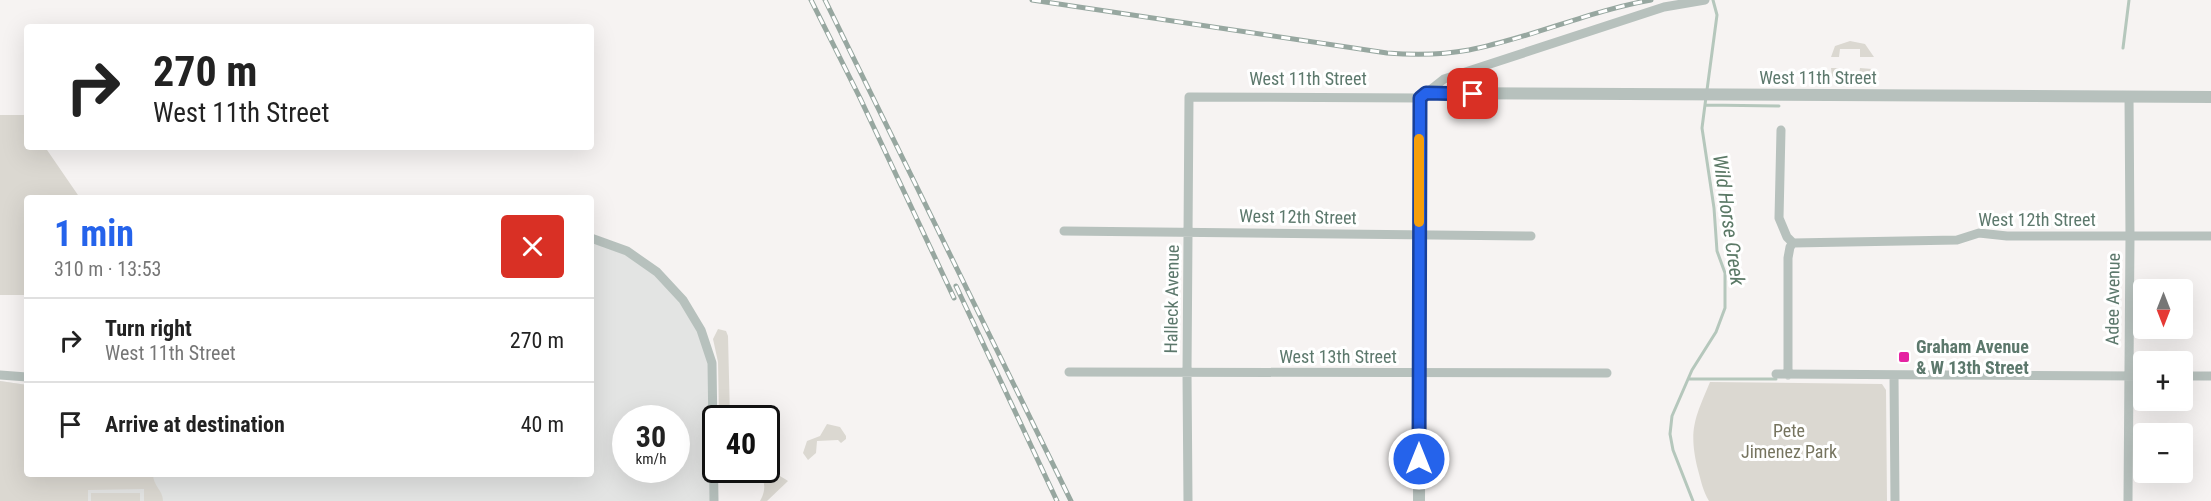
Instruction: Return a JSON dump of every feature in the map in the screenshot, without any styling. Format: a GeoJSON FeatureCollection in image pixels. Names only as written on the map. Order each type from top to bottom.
{"type":"FeatureCollection","features":[{"type":"Feature","properties":{"kind":"street"},"geometry":{"type":"LineString","coordinates":[[1419,501],[1418,235],[1423,96],[1444,79],[1664,8],[1705,0]]}},
{"type":"Feature","properties":{"kind":"street","name":"West 11th Street"},"geometry":{"type":"LineString","coordinates":[[1189,97],[1614,95],[2211,97]]}},
{"type":"Feature","properties":{"kind":"street","name":"Halleck Avenue"},"geometry":{"type":"LineString","coordinates":[[1188,501],[1189,97]]}},
{"type":"Feature","properties":{"kind":"street","name":"Adee Avenue"},"geometry":{"type":"LineString","coordinates":[[2128,501],[2129,97]]}},
{"type":"Feature","properties":{"kind":"street"},"geometry":{"type":"LineString","coordinates":[[1781,130],[1779,218],[1792,243],[1788,258],[1788,375]]}},
{"type":"Feature","properties":{"kind":"street","name":"West 12th Street"},"geometry":{"type":"LineString","coordinates":[[1064,231],[1531,236]]}},
{"type":"Feature","properties":{"kind":"street","name":"West 12th Street"},"geometry":{"type":"LineString","coordinates":[[1792,243],[1957,240],[1979,233],[2007,236],[2211,236]]}},
{"type":"Feature","properties":{"kind":"street"},"geometry":{"type":"LineString","coordinates":[[594,239],[627,251],[657,272],[673,287],[694,315],[701,330],[712,363],[714,501]]}},
{"type":"Feature","properties":{"kind":"street","name":"West 13th Street"},"geometry":{"type":"LineString","coordinates":[[1070,372],[1607,373]]}},
{"type":"Feature","properties":{"kind":"street"},"geometry":{"type":"LineString","coordinates":[[1776,374],[2133,376]]}},
{"type":"Feature","properties":{"kind":"street"},"geometry":{"type":"LineString","coordinates":[[0,375],[24,377]]}},
{"type":"Feature","properties":{"kind":"street"},"geometry":{"type":"LineString","coordinates":[[1894,375],[1895,501]]}},
{"type":"Feature","properties":{"kind":"street"},"geometry":{"type":"LineString","coordinates":[[2193,376],[2211,376]]}},
{"type":"Feature","properties":{"kind":"shaded area"},"geometry":{"type":"Polygon","coordinates":[[[594,239],[642,261],[693,316],[710,356],[711,405],[702,405],[702,483],[713,483],[713,501],[0,501],[0,381],[24,385],[24,477],[594,477],[594,239]]]}},
{"type":"Feature","properties":{"kind":"green space"},"geometry":{"type":"Polygon","coordinates":[[[1850,41],[1865,44],[1874,57],[1860,57],[1860,49],[1840,49],[1839,57],[1831,57],[1835,46],[1850,41]]]}},
{"type":"Feature","properties":{"kind":"green space"},"geometry":{"type":"Polygon","coordinates":[[[1831,68],[1839,68],[1840,75],[1859,75],[1860,68],[1872,69],[1865,80],[1847,83],[1835,79],[1831,68]]]}},
{"type":"Feature","properties":{"kind":"green space"},"geometry":{"type":"Polygon","coordinates":[[[0,115],[24,115],[24,150],[47,150],[78,195],[24,195],[24,295],[0,295],[0,115]]]}},
{"type":"Feature","properties":{"kind":"green space"},"geometry":{"type":"Polygon","coordinates":[[[718,329],[726,331],[728,336],[730,405],[719,405],[718,362],[713,339],[718,329]]]}},
{"type":"Feature","properties":{"kind":"green space"},"geometry":{"type":"Polygon","coordinates":[[[0,381],[24,385],[24,477],[154,477],[163,501],[144,501],[144,489],[88,490],[88,501],[0,501],[0,381]]]}},
{"type":"Feature","properties":{"kind":"green space","name":"Pete Jimenez Park"},"geometry":{"type":"Polygon","coordinates":[[[1710,382],[1882,384],[1886,390],[1887,501],[1709,501],[1698,470],[1693,434],[1697,415],[1710,382]]]}},
{"type":"Feature","properties":{"kind":"green space"},"geometry":{"type":"Polygon","coordinates":[[[827,424],[840,427],[846,439],[841,443],[838,440],[817,441],[816,453],[808,460],[803,453],[807,441],[820,436],[827,424]]]}},
{"type":"Feature","properties":{"kind":"green space"},"geometry":{"type":"Polygon","coordinates":[[[780,476],[788,481],[767,501],[760,501],[764,483],[780,483],[780,476]]]}},
{"type":"Feature","properties":{"kind":"green space"},"geometry":{"type":"Polygon","coordinates":[[[91,493],[140,493],[140,501],[91,501],[91,493]]]}},
{"type":"Feature","properties":{"kind":"waterway","name":"Wild Horse Creek"},"geometry":{"type":"LineString","coordinates":[[1707,90],[1717,15],[1713,0]]}},
{"type":"Feature","properties":{"kind":"waterway"},"geometry":{"type":"LineString","coordinates":[[2123,48],[2129,0]]}},
{"type":"Feature","properties":{"kind":"waterway","name":"Wild Horse Creek"},"geometry":{"type":"LineString","coordinates":[[1693,501],[1673,450],[1670,434],[1672,416],[1692,370],[1716,332],[1725,308],[1725,273],[1717,251],[1714,208],[1702,128],[1706,97]]}},
{"type":"Feature","properties":{"kind":"waterway"},"geometry":{"type":"LineString","coordinates":[[1705,105],[1779,106]]}},
{"type":"Feature","properties":{"kind":"waterway"},"geometry":{"type":"LineString","coordinates":[[1688,379],[1776,379]]}},
{"type":"Feature","properties":{"kind":"railway"},"geometry":{"type":"LineString","coordinates":[[811,0],[954,298]]}},
{"type":"Feature","properties":{"kind":"railway"},"geometry":{"type":"LineString","coordinates":[[825,0],[1071,501]]}},
{"type":"Feature","properties":{"kind":"railway"},"geometry":{"type":"LineString","coordinates":[[1032,0],[1387,53],[1418,54],[1459,52],[1492,45],[1605,11],[1651,0]]}},
{"type":"Feature","properties":{"kind":"railway"},"geometry":{"type":"LineString","coordinates":[[956,286],[1057,501]]}},
{"type":"Feature","properties":{"kind":"slow traffic"},"geometry":{"type":"LineString","coordinates":[[1419,139],[1419,222]]}},
{"type":"Feature","properties":{"kind":"place","name":"Graham Avenue & W 13th Street"},"geometry":{"type":"Point","coordinates":[1904,357]}},
{"type":"Feature","properties":{"kind":"route"},"geometry":{"type":"LineString","coordinates":[[1419,459],[1420,98],[1426,93],[1473,94]]}}]}
